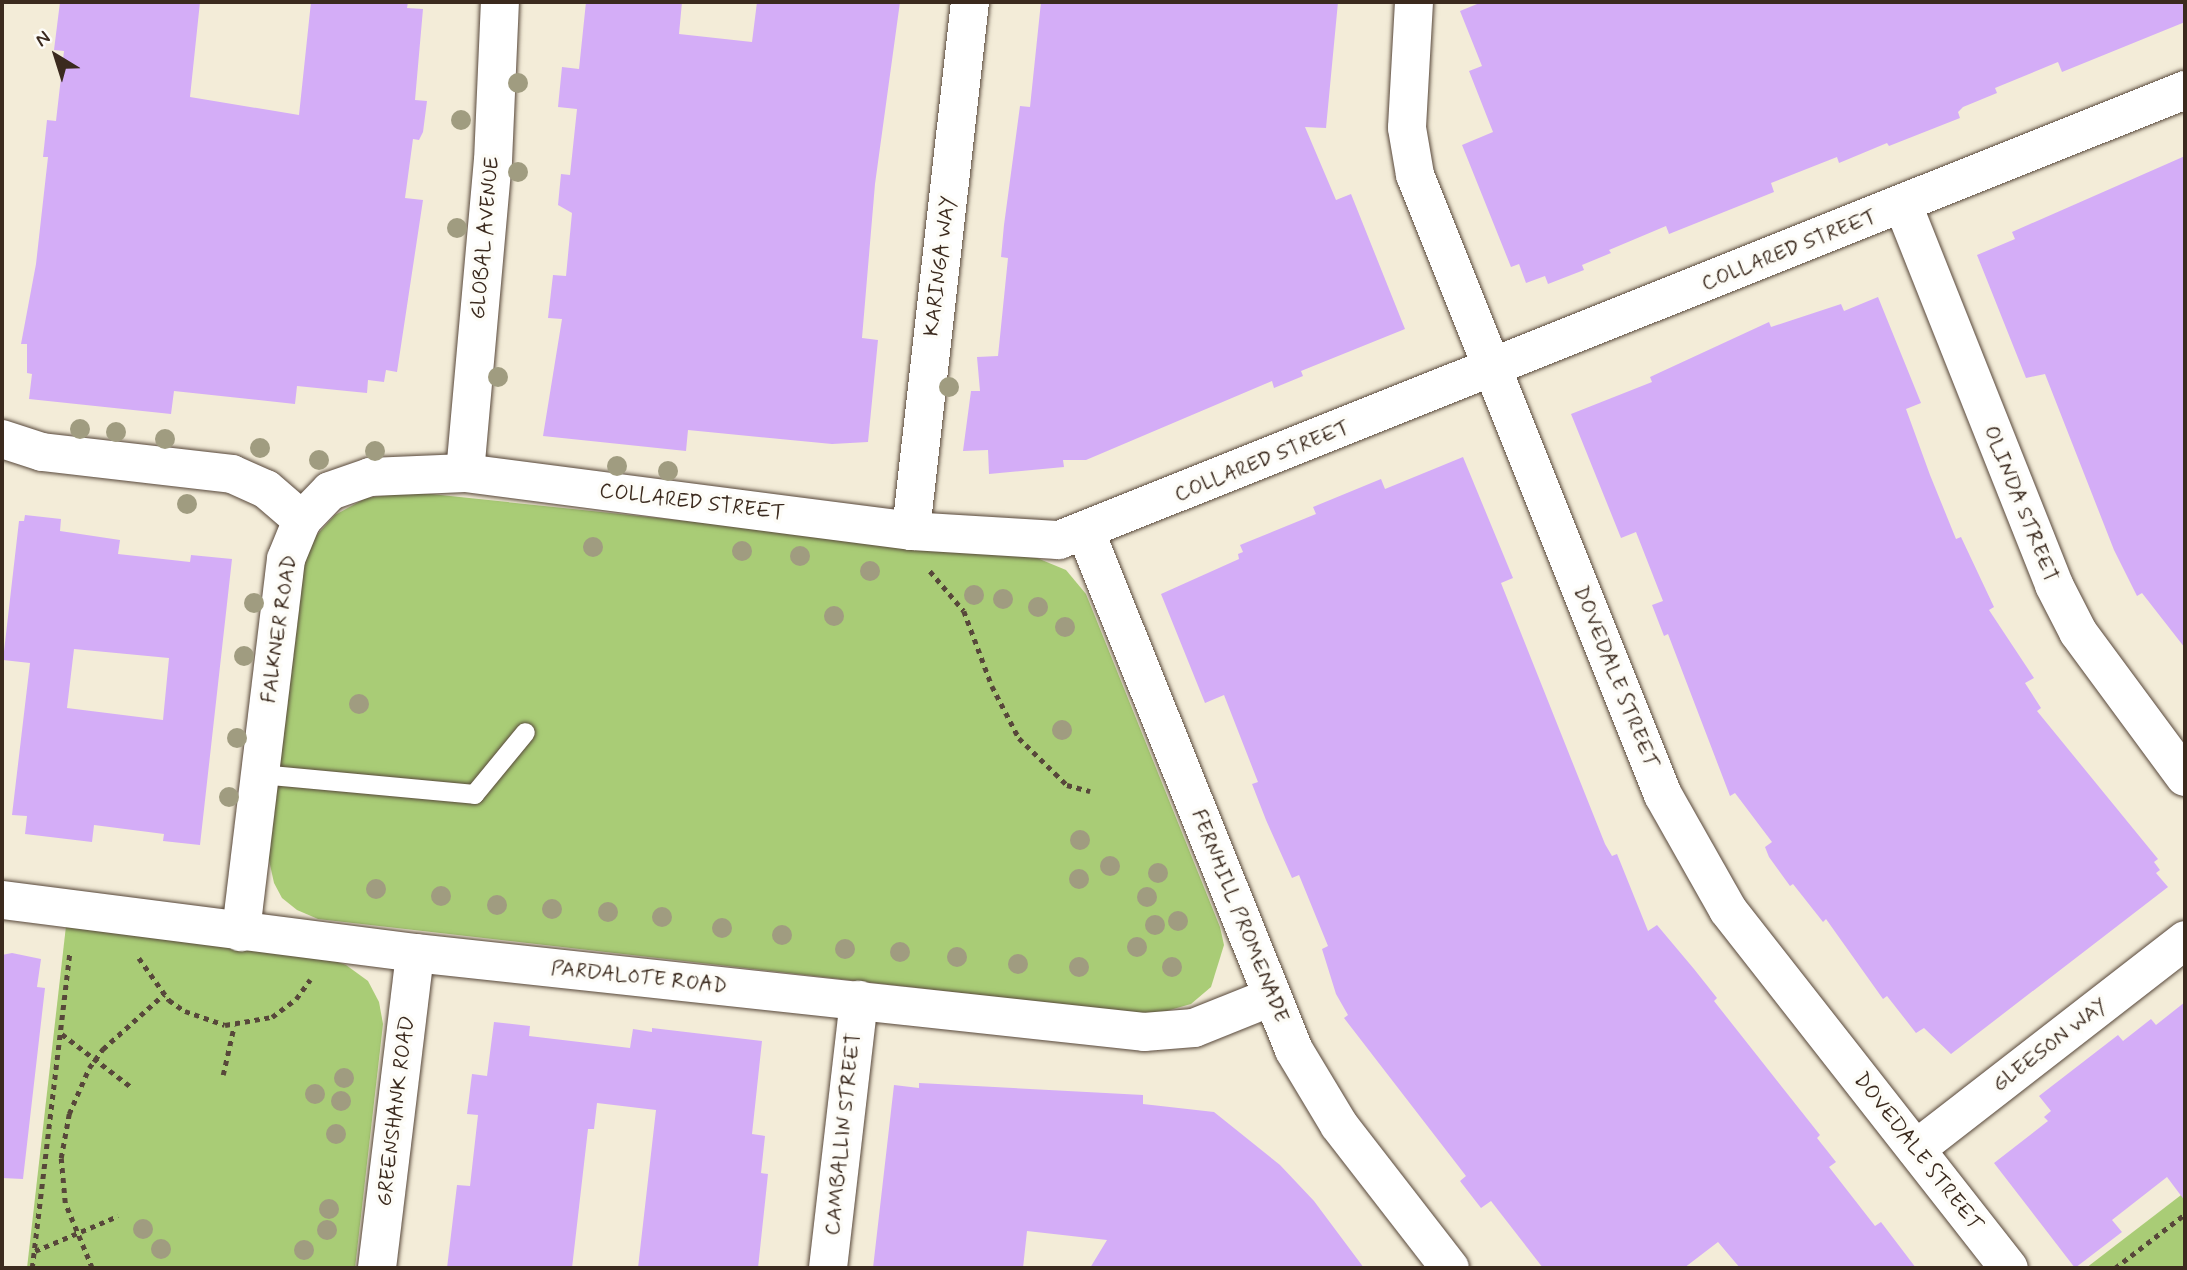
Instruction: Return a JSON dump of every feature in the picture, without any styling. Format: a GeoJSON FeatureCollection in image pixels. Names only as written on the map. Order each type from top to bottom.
{"type":"FeatureCollection","features":[{"type":"Feature","properties":{"kind":"street","name":"GLOBAL AVENUE"},"geometry":{"type":"LineString","coordinates":[[465,473],[494,161],[500,2]]}},
{"type":"Feature","properties":{"kind":"street","name":"KARINGA WAY"},"geometry":{"type":"LineString","coordinates":[[911,531],[970,2]]}},
{"type":"Feature","properties":{"kind":"street","name":"DOVEDALE STREET"},"geometry":{"type":"LineString","coordinates":[[1414,2],[1407,86],[1409,150],[1492,369],[1685,838],[1728,910],[2009,1268]]}},
{"type":"Feature","properties":{"kind":"street","name":"COLLARED STREET"},"geometry":{"type":"LineString","coordinates":[[302,520],[330,492],[370,477],[465,473],[911,531],[1034,541],[1086,533],[2185,90]]}},
{"type":"Feature","properties":{"kind":"street","name":"OLINDA STREET"},"geometry":{"type":"LineString","coordinates":[[1903,205],[2054,586],[2078,632],[2185,777]]}},
{"type":"Feature","properties":{"kind":"street"},"geometry":{"type":"LineString","coordinates":[[2,439],[42,452],[232,474],[266,489],[302,520]]}},
{"type":"Feature","properties":{"kind":"street","name":"FALKNER ROAD"},"geometry":{"type":"LineString","coordinates":[[241,932],[286,559],[302,520]]}},
{"type":"Feature","properties":{"kind":"street","name":"FERNHILL PROMENADE"},"geometry":{"type":"LineString","coordinates":[[1086,533],[1294,1050],[1339,1125],[1450,1268]]}},
{"type":"Feature","properties":{"kind":"street","name":"PARDALOTE ROAD"},"geometry":{"type":"LineString","coordinates":[[2,900],[415,953],[1144,1032],[1194,1028],[1271,997]]}},
{"type":"Feature","properties":{"kind":"street","name":"GLEESON WAY"},"geometry":{"type":"LineString","coordinates":[[1916,1149],[2185,940]]}},
{"type":"Feature","properties":{"kind":"street","name":"GREENSHANK ROAD"},"geometry":{"type":"LineString","coordinates":[[377,1268],[415,953]]}},
{"type":"Feature","properties":{"kind":"street","name":"CAMBALLIN STREET"},"geometry":{"type":"LineString","coordinates":[[828,1268],[859,1000]]}},
{"type":"Feature","properties":{"kind":"lane"},"geometry":{"type":"LineString","coordinates":[[260,774],[474,794],[524,732]]}},
{"type":"Feature","properties":{"kind":"path"},"geometry":{"type":"LineString","coordinates":[[925,566],[964,611],[992,686],[1019,738],[1067,785],[1090,791]]}},
{"type":"Feature","properties":{"kind":"path"},"geometry":{"type":"LineString","coordinates":[[33,1268],[70,951]]}},
{"type":"Feature","properties":{"kind":"path"},"geometry":{"type":"LineString","coordinates":[[139,958],[164,994],[185,1011],[234,1026],[272,1017],[296,999],[313,975]]}},
{"type":"Feature","properties":{"kind":"path"},"geometry":{"type":"LineString","coordinates":[[92,1268],[75,1235],[65,1203],[61,1158],[76,1093],[96,1059],[120,1029],[164,994]]}},
{"type":"Feature","properties":{"kind":"path"},"geometry":{"type":"LineString","coordinates":[[223,1075],[234,1026]]}},
{"type":"Feature","properties":{"kind":"path"},"geometry":{"type":"LineString","coordinates":[[61,1034],[130,1086]]}},
{"type":"Feature","properties":{"kind":"path"},"geometry":{"type":"LineString","coordinates":[[2115,1268],[2185,1214]]}},
{"type":"Feature","properties":{"kind":"path"},"geometry":{"type":"LineString","coordinates":[[35,1251],[118,1216]]}},
{"type":"Feature","properties":{"kind":"green space"},"geometry":{"type":"Polygon","coordinates":[[[396,494],[431,494],[1037,558],[1066,570],[1086,594],[1220,927],[1224,945],[1211,987],[1191,1004],[1152,1015],[318,919],[297,910],[282,898],[274,883],[267,851],[301,565],[314,538],[335,515],[366,498],[396,494]]]}},
{"type":"Feature","properties":{"kind":"green space"},"geometry":{"type":"Polygon","coordinates":[[[66,926],[324,957],[346,965],[368,981],[379,1002],[383,1024],[355,1268],[27,1268],[66,926]]]}},
{"type":"Feature","properties":{"kind":"green space"},"geometry":{"type":"Polygon","coordinates":[[[2185,1192],[2185,1268],[2086,1268],[2185,1192]]]}},
{"type":"Feature","properties":{"kind":"building"},"geometry":{"type":"Polygon","coordinates":[[[60,2],[200,2],[190,97],[299,115],[311,2],[408,2],[407,8],[423,9],[415,100],[427,101],[423,132],[419,140],[413,139],[405,198],[423,200],[397,372],[386,370],[384,382],[368,380],[367,393],[297,386],[295,404],[174,391],[171,414],[29,399],[32,374],[27,373],[27,344],[21,344],[36,264],[48,157],[43,157],[47,120],[56,121],[64,51],[54,50],[60,2]]]}},
{"type":"Feature","properties":{"kind":"building"},"geometry":{"type":"Polygon","coordinates":[[[586,2],[682,2],[679,34],[752,42],[757,2],[900,2],[875,184],[862,338],[878,340],[868,442],[832,444],[688,430],[686,451],[543,436],[562,319],[548,318],[553,275],[566,276],[572,213],[558,205],[561,174],[570,175],[577,109],[558,107],[562,67],[579,69],[586,2]]]}},
{"type":"Feature","properties":{"kind":"building"},"geometry":{"type":"Polygon","coordinates":[[[1041,2],[1338,2],[1326,128],[1305,127],[1336,200],[1351,194],[1405,329],[1301,371],[1303,376],[1274,388],[1272,381],[1086,460],[1063,460],[1064,467],[989,474],[988,450],[963,451],[971,391],[980,391],[977,357],[998,356],[1008,258],[1001,257],[1004,225],[1020,106],[1030,107],[1041,2]]]}},
{"type":"Feature","properties":{"kind":"building"},"geometry":{"type":"Polygon","coordinates":[[[1482,2],[2185,2],[2185,22],[2062,72],[2058,62],[1995,88],[1997,93],[1963,107],[1958,112],[1960,118],[1889,146],[1887,143],[1839,163],[1837,157],[1771,183],[1774,192],[1669,234],[1666,226],[1609,250],[1611,253],[1582,265],[1584,270],[1548,284],[1545,276],[1526,283],[1519,264],[1511,267],[1462,145],[1493,132],[1469,71],[1482,66],[1460,11],[1482,2]]]}},
{"type":"Feature","properties":{"kind":"building"},"geometry":{"type":"Polygon","coordinates":[[[2185,156],[2185,648],[2142,593],[2137,596],[2114,550],[2045,374],[2026,378],[1977,255],[2015,239],[2012,232],[2185,156]]]}},
{"type":"Feature","properties":{"kind":"building"},"geometry":{"type":"Polygon","coordinates":[[[1878,297],[1921,403],[1906,409],[1930,475],[1956,539],[1961,537],[1994,607],[1989,610],[2034,678],[2025,683],[2041,708],[2037,711],[2158,859],[2154,862],[2160,870],[2156,873],[2168,887],[1951,1054],[1924,1028],[1916,1033],[1887,996],[1883,999],[1826,919],[1823,922],[1793,884],[1790,886],[1769,857],[1765,847],[1772,842],[1735,793],[1730,796],[1668,634],[1664,636],[1652,605],[1663,601],[1636,532],[1621,538],[1571,414],[1652,382],[1650,377],[1769,322],[1771,327],[1841,304],[1844,311],[1878,297]]]}},
{"type":"Feature","properties":{"kind":"building"},"geometry":{"type":"Polygon","coordinates":[[[1463,457],[1513,578],[1501,583],[1605,844],[1612,856],[1617,854],[1648,931],[1657,925],[1694,969],[1717,998],[1714,1001],[1820,1135],[1817,1138],[1836,1162],[1829,1167],[1875,1226],[1881,1222],[1916,1268],[1740,1268],[1718,1242],[1684,1268],[1543,1268],[1491,1201],[1481,1208],[1460,1181],[1466,1176],[1344,1018],[1348,1015],[1336,994],[1322,949],[1328,946],[1299,875],[1292,878],[1266,820],[1252,784],[1258,782],[1224,695],[1205,703],[1161,594],[1239,559],[1238,554],[1243,552],[1240,545],[1316,514],[1313,507],[1381,479],[1385,489],[1463,457]]]}},
{"type":"Feature","properties":{"kind":"building"},"geometry":{"type":"Polygon","coordinates":[[[25,515],[61,519],[60,531],[120,540],[118,554],[190,562],[191,555],[232,559],[200,845],[163,841],[164,834],[94,825],[92,842],[25,834],[27,816],[12,815],[30,663],[3,660],[19,521],[24,521],[25,515]],[[74,649],[67,708],[163,720],[169,658],[74,649]]]}},
{"type":"Feature","properties":{"kind":"building"},"geometry":{"type":"Polygon","coordinates":[[[12,953],[41,959],[37,987],[45,988],[23,1179],[2,1178],[2,955],[12,953]]]}},
{"type":"Feature","properties":{"kind":"building"},"geometry":{"type":"Polygon","coordinates":[[[2185,1002],[2185,1201],[2167,1177],[2112,1220],[2122,1232],[2075,1268],[1994,1163],[2048,1121],[2044,1117],[2051,1111],[2039,1096],[2118,1035],[2123,1041],[2151,1019],[2156,1025],[2185,1002]]]}},
{"type":"Feature","properties":{"kind":"building"},"geometry":{"type":"Polygon","coordinates":[[[494,1022],[530,1026],[529,1036],[630,1048],[633,1029],[652,1032],[652,1028],[762,1041],[752,1134],[765,1136],[761,1173],[768,1174],[758,1268],[638,1268],[656,1110],[597,1103],[594,1129],[588,1129],[572,1268],[447,1268],[457,1185],[470,1186],[478,1115],[467,1114],[472,1074],[487,1076],[494,1022]]]}},
{"type":"Feature","properties":{"kind":"building"},"geometry":{"type":"Polygon","coordinates":[[[919,1083],[1143,1095],[1143,1104],[1214,1112],[1280,1165],[1314,1201],[1364,1268],[1090,1268],[1107,1240],[1027,1231],[1023,1268],[873,1268],[894,1085],[919,1088],[919,1083]]]}}]}
